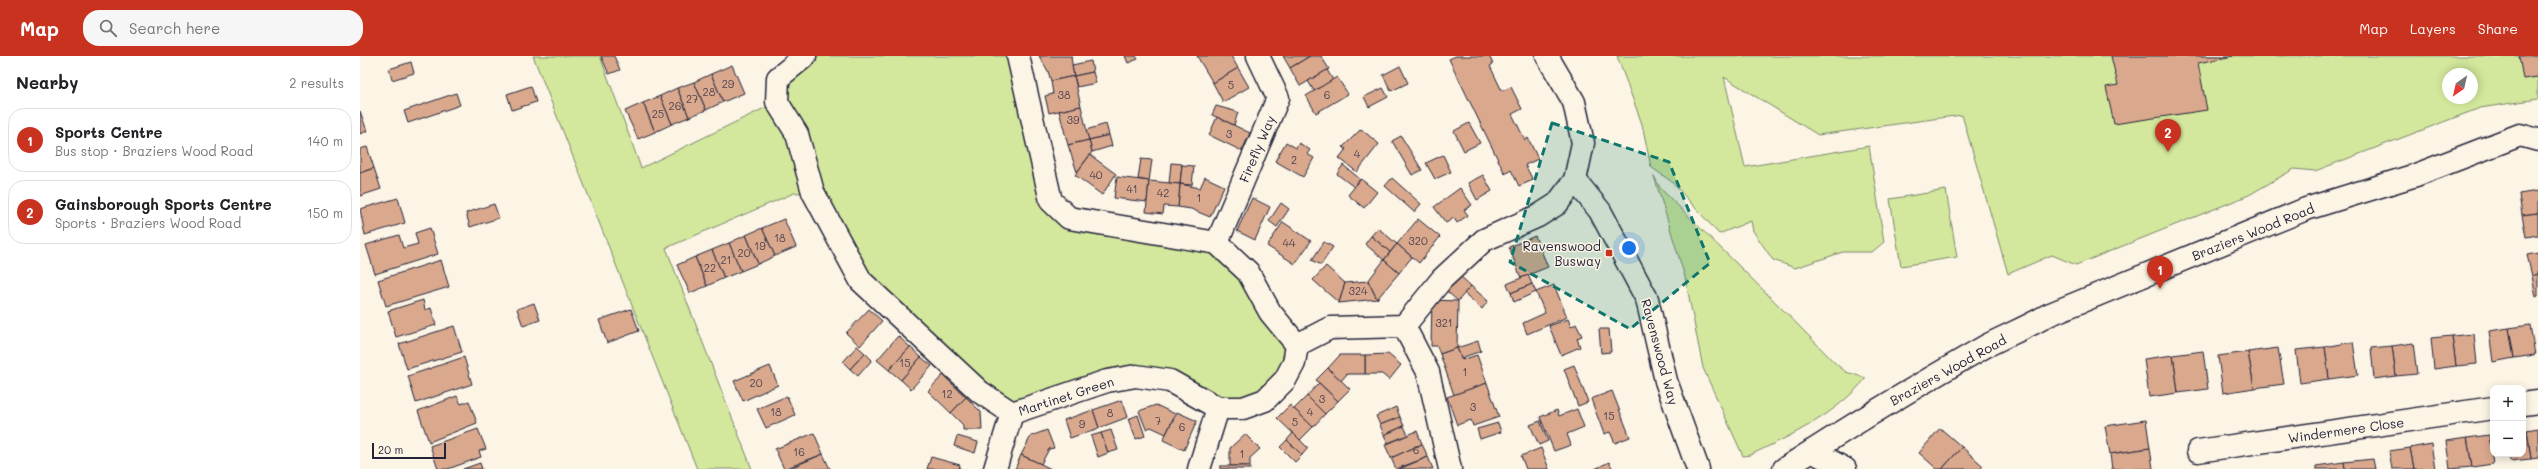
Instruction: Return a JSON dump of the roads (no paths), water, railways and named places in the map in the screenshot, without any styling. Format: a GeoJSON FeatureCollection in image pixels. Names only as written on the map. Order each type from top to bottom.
{"type":"FeatureCollection","features":[{"type":"Feature","properties":{"kind":"street","name":"Martinet Green"},"geometry":{"type":"LineString","coordinates":[[805,56],[778,78],[778,102],[797,134],[813,192],[861,281],[980,392],[1012,413],[1107,381],[1136,376],[1170,381],[1218,408],[1243,408],[1265,400],[1286,380],[1294,363],[1297,345]]}},
{"type":"Feature","properties":{"kind":"street"},"geometry":{"type":"LineString","coordinates":[[1018,56],[1051,201],[1069,218],[1217,243],[1248,272],[1270,312],[1297,345],[1330,328],[1404,326],[1442,279],[1484,240],[1538,216],[1557,204],[1575,180],[1583,143],[1574,102],[1547,56]]}},
{"type":"Feature","properties":{"kind":"street","name":"Firefly Way"},"geometry":{"type":"LineString","coordinates":[[1217,243],[1278,98],[1258,56]]}},
{"type":"Feature","properties":{"kind":"street","name":"Braziers Wood Road"},"geometry":{"type":"LineString","coordinates":[[1784,469],[1883,406],[1987,346],[2026,329],[2048,315],[2306,209],[2416,175],[2520,136],[2538,140]]}},
{"type":"Feature","properties":{"kind":"street","name":"Ravenswood Way"},"geometry":{"type":"LineString","coordinates":[[1575,180],[1600,211],[1647,299],[1666,382],[1698,469]]}},
{"type":"Feature","properties":{"kind":"street"},"geometry":{"type":"LineString","coordinates":[[1404,326],[1428,372],[1450,469]]}},
{"type":"Feature","properties":{"kind":"street"},"geometry":{"type":"LineString","coordinates":[[2526,404],[2538,402]]}},
{"type":"Feature","properties":{"kind":"street"},"geometry":{"type":"LineString","coordinates":[[1199,469],[1218,408]]}},
{"type":"Feature","properties":{"kind":"street","name":"Windermere Close"},"geometry":{"type":"LineString","coordinates":[[2198,451],[2490,408]]}},
{"type":"Feature","properties":{"kind":"street"},"geometry":{"type":"LineString","coordinates":[[995,469],[1012,413]]}},
{"type":"Feature","properties":{"kind":"street"},"geometry":{"type":"LineString","coordinates":[[1812,451],[1845,469]]}},
{"type":"Feature","properties":{"kind":"place","name":"Gainsborough Sports Centre"},"geometry":{"type":"Point","coordinates":[2168,152]}},
{"type":"Feature","properties":{"kind":"place","name":"Ravenswood Busway"},"geometry":{"type":"Point","coordinates":[1609,253]}},
{"type":"Feature","properties":{"kind":"place","name":"Sports Centre"},"geometry":{"type":"Point","coordinates":[2160,289]}}]}
